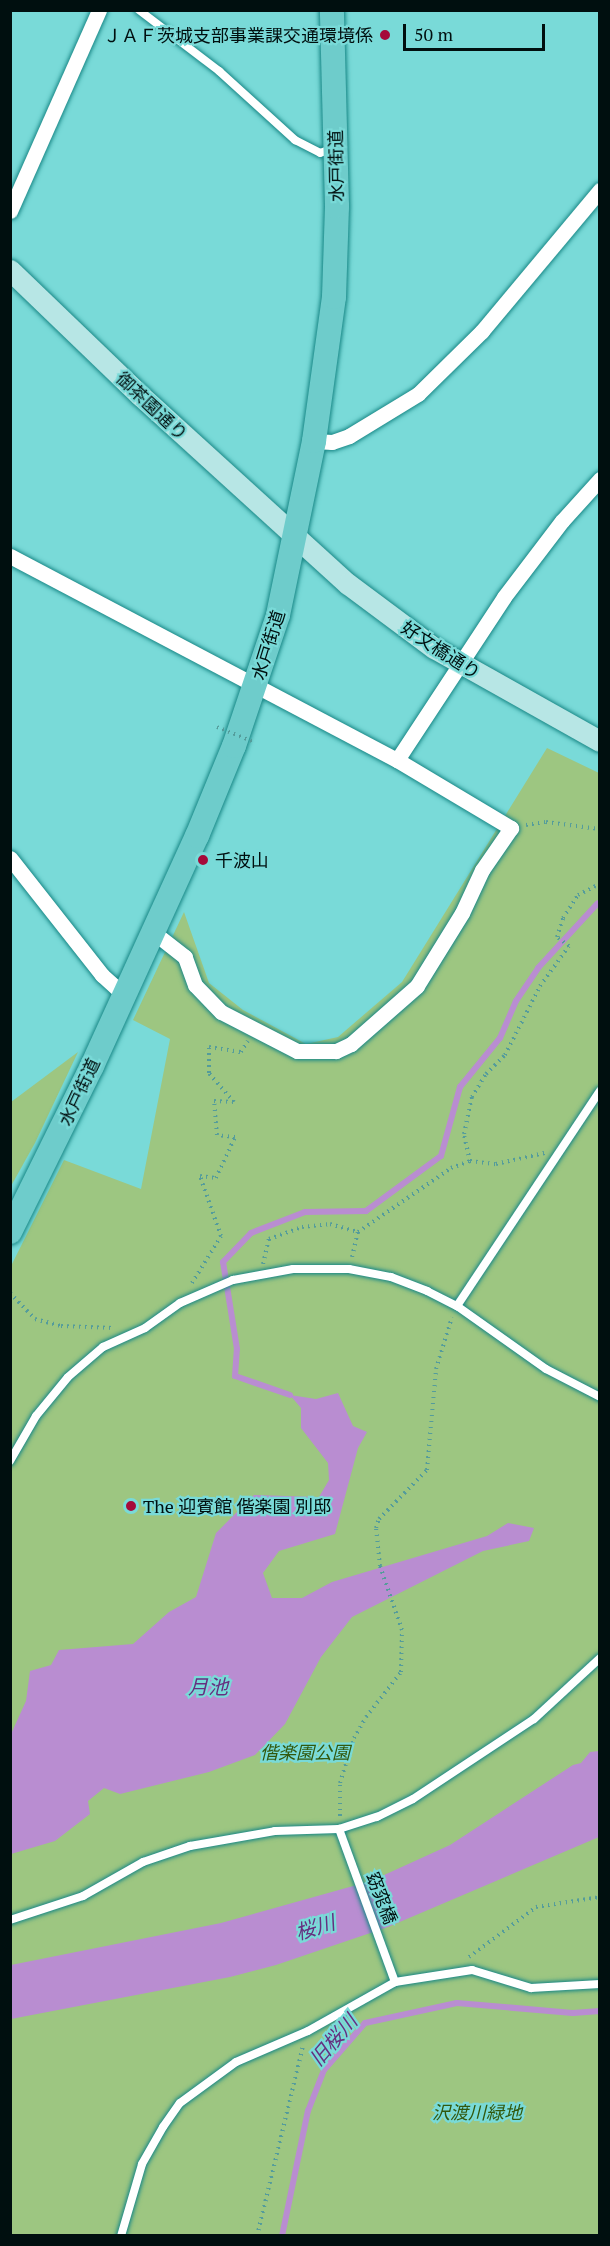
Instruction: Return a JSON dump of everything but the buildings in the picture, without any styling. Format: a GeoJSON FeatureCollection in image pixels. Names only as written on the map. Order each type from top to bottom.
{"type":"FeatureCollection","features":[{"type":"Feature","properties":{"kind":"main road","name":"水戸街道"},"geometry":{"type":"LineString","coordinates":[[10,1232],[20,1198],[124,995],[197,836],[255,687],[297,539],[314,441],[334,297],[335,147],[332,10]]}},
{"type":"Feature","properties":{"kind":"street"},"geometry":{"type":"LineString","coordinates":[[10,211],[99,10]]}},
{"type":"Feature","properties":{"kind":"street"},"geometry":{"type":"LineString","coordinates":[[314,441],[332,442],[349,436],[418,394],[482,331],[600,190]]}},
{"type":"Feature","properties":{"kind":"street","name":"御茶園通り"},"geometry":{"type":"LineString","coordinates":[[10,270],[297,539]]}},
{"type":"Feature","properties":{"kind":"street"},"geometry":{"type":"LineString","coordinates":[[397,760],[458,663],[562,521],[600,479]]}},
{"type":"Feature","properties":{"kind":"street","name":"好文橋通り"},"geometry":{"type":"LineString","coordinates":[[297,539],[348,584],[458,663],[600,741]]}},
{"type":"Feature","properties":{"kind":"street"},"geometry":{"type":"LineString","coordinates":[[10,556],[397,760],[511,828],[482,870],[462,913],[417,986],[351,1044],[316,1054],[297,1051],[255,1030],[206,999],[195,985],[185,957],[152,931]]}},
{"type":"Feature","properties":{"kind":"street"},"geometry":{"type":"LineString","coordinates":[[10,858],[102,975],[124,995]]}},
{"type":"Feature","properties":{"kind":"lane"},"geometry":{"type":"LineString","coordinates":[[139,10],[219,71],[295,140],[320,153],[335,147]]}},
{"type":"Feature","properties":{"kind":"lane"},"geometry":{"type":"LineString","coordinates":[[457,1306],[600,1091]]}},
{"type":"Feature","properties":{"kind":"lane"},"geometry":{"type":"LineString","coordinates":[[10,1461],[36,1416],[68,1377],[103,1347],[145,1328],[180,1303],[213,1288],[233,1280],[293,1269],[349,1269],[391,1277],[457,1306],[546,1369],[600,1397]]}},
{"type":"Feature","properties":{"kind":"lane"},"geometry":{"type":"LineString","coordinates":[[10,1920],[83,1896],[143,1863],[190,1846],[275,1831],[339,1829],[413,1799],[534,1719],[600,1658]]}},
{"type":"Feature","properties":{"kind":"lane","name":"窈窕橋"},"geometry":{"type":"LineString","coordinates":[[339,1829],[388,1956],[395,1982]]}},
{"type":"Feature","properties":{"kind":"lane"},"geometry":{"type":"LineString","coordinates":[[121,2235],[142,2164],[180,2103],[236,2062],[308,2031],[395,1982],[472,1971],[531,1988],[600,1984]]}},
{"type":"Feature","properties":{"kind":"path"},"geometry":{"type":"LineString","coordinates":[[218,727],[252,741]]}},
{"type":"Feature","properties":{"kind":"path"},"geometry":{"type":"LineString","coordinates":[[511,828],[546,822],[600,829]]}},
{"type":"Feature","properties":{"kind":"path"},"geometry":{"type":"LineString","coordinates":[[470,1161],[464,1134],[472,1097],[486,1074],[505,1055],[540,986],[569,946],[557,937],[563,918],[578,895],[600,884]]}},
{"type":"Feature","properties":{"kind":"path"},"geometry":{"type":"LineString","coordinates":[[180,1303],[221,1236],[200,1176],[216,1178],[235,1137],[217,1135],[214,1101],[234,1102],[209,1073],[208,1047],[241,1052],[255,1030]]}},
{"type":"Feature","properties":{"kind":"path"},"geometry":{"type":"LineString","coordinates":[[349,1269],[358,1232],[451,1168],[470,1161],[496,1164],[560,1149]]}},
{"type":"Feature","properties":{"kind":"path"},"geometry":{"type":"LineString","coordinates":[[263,1275],[263,1255],[269,1239],[302,1227],[330,1224],[358,1232]]}},
{"type":"Feature","properties":{"kind":"path"},"geometry":{"type":"LineString","coordinates":[[10,1293],[35,1319],[61,1326],[145,1328]]}},
{"type":"Feature","properties":{"kind":"path"},"geometry":{"type":"LineString","coordinates":[[339,1829],[340,1783],[354,1738],[366,1717],[401,1672],[402,1630],[380,1566],[375,1544],[379,1519],[427,1470],[436,1369],[457,1306]]}},
{"type":"Feature","properties":{"kind":"path"},"geometry":{"type":"LineString","coordinates":[[444,1975],[536,1907],[600,1897]]}},
{"type":"Feature","properties":{"kind":"path"},"geometry":{"type":"LineString","coordinates":[[257,2235],[308,2031]]}},
{"type":"Feature","properties":{"kind":"green space","name":"偕楽園公園"},"geometry":{"type":"Polygon","coordinates":[[[547,748],[599,773],[599,2235],[11,2235],[10,1268],[64,1160],[141,1189],[170,1039],[133,1020],[184,912],[209,983],[243,1010],[306,1044],[338,1037],[402,982],[547,748]]]}},
{"type":"Feature","properties":{"kind":"green space"},"geometry":{"type":"Polygon","coordinates":[[[78,1052],[35,1143],[11,1186],[11,1102],[78,1052]]]}},
{"type":"Feature","properties":{"kind":"water","name":"月池"},"geometry":{"type":"Polygon","coordinates":[[[338,1393],[353,1426],[367,1432],[358,1448],[335,1534],[279,1551],[263,1573],[272,1598],[302,1598],[332,1582],[487,1536],[508,1523],[534,1528],[529,1541],[483,1551],[352,1617],[321,1657],[285,1724],[255,1755],[209,1772],[120,1794],[104,1788],[88,1801],[90,1814],[55,1841],[11,1854],[11,1734],[26,1701],[30,1671],[51,1665],[59,1650],[133,1644],[169,1612],[196,1597],[216,1533],[254,1495],[319,1497],[329,1480],[328,1463],[301,1428],[301,1408],[290,1395],[316,1399],[338,1393]]]}},
{"type":"Feature","properties":{"kind":"water","name":"桜川"},"geometry":{"type":"Polygon","coordinates":[[[599,1751],[599,1837],[388,1927],[276,1965],[230,1977],[11,2019],[11,1965],[221,1923],[371,1881],[450,1845],[573,1765],[581,1763],[590,1752],[599,1751]]]}},
{"type":"Feature","properties":{"kind":"waterway"},"geometry":{"type":"LineString","coordinates":[[290,1395],[235,1376],[237,1349],[223,1262],[251,1233],[305,1212],[366,1211],[441,1156],[460,1087],[500,1038],[516,1001],[538,968],[598,903]]}},
{"type":"Feature","properties":{"kind":"waterway","name":"旧桜川"},"geometry":{"type":"LineString","coordinates":[[282,2236],[308,2111],[324,2070],[365,2023],[457,2003],[573,2013],[600,2011]]}},
{"type":"Feature","properties":{"kind":"place","name":"ＪＡＦ茨城支部事業課交通環境係"},"geometry":{"type":"Point","coordinates":[385,35]}},
{"type":"Feature","properties":{"kind":"place","name":"千波山"},"geometry":{"type":"Point","coordinates":[203,860]}},
{"type":"Feature","properties":{"kind":"place","name":"The 迎賓館 偕楽園 別邸"},"geometry":{"type":"Point","coordinates":[131,1506]}},
{"type":"Feature","properties":{"kind":"park label","name":"沢渡川緑地"},"geometry":{"type":"Point","coordinates":[477,2112]}}]}
